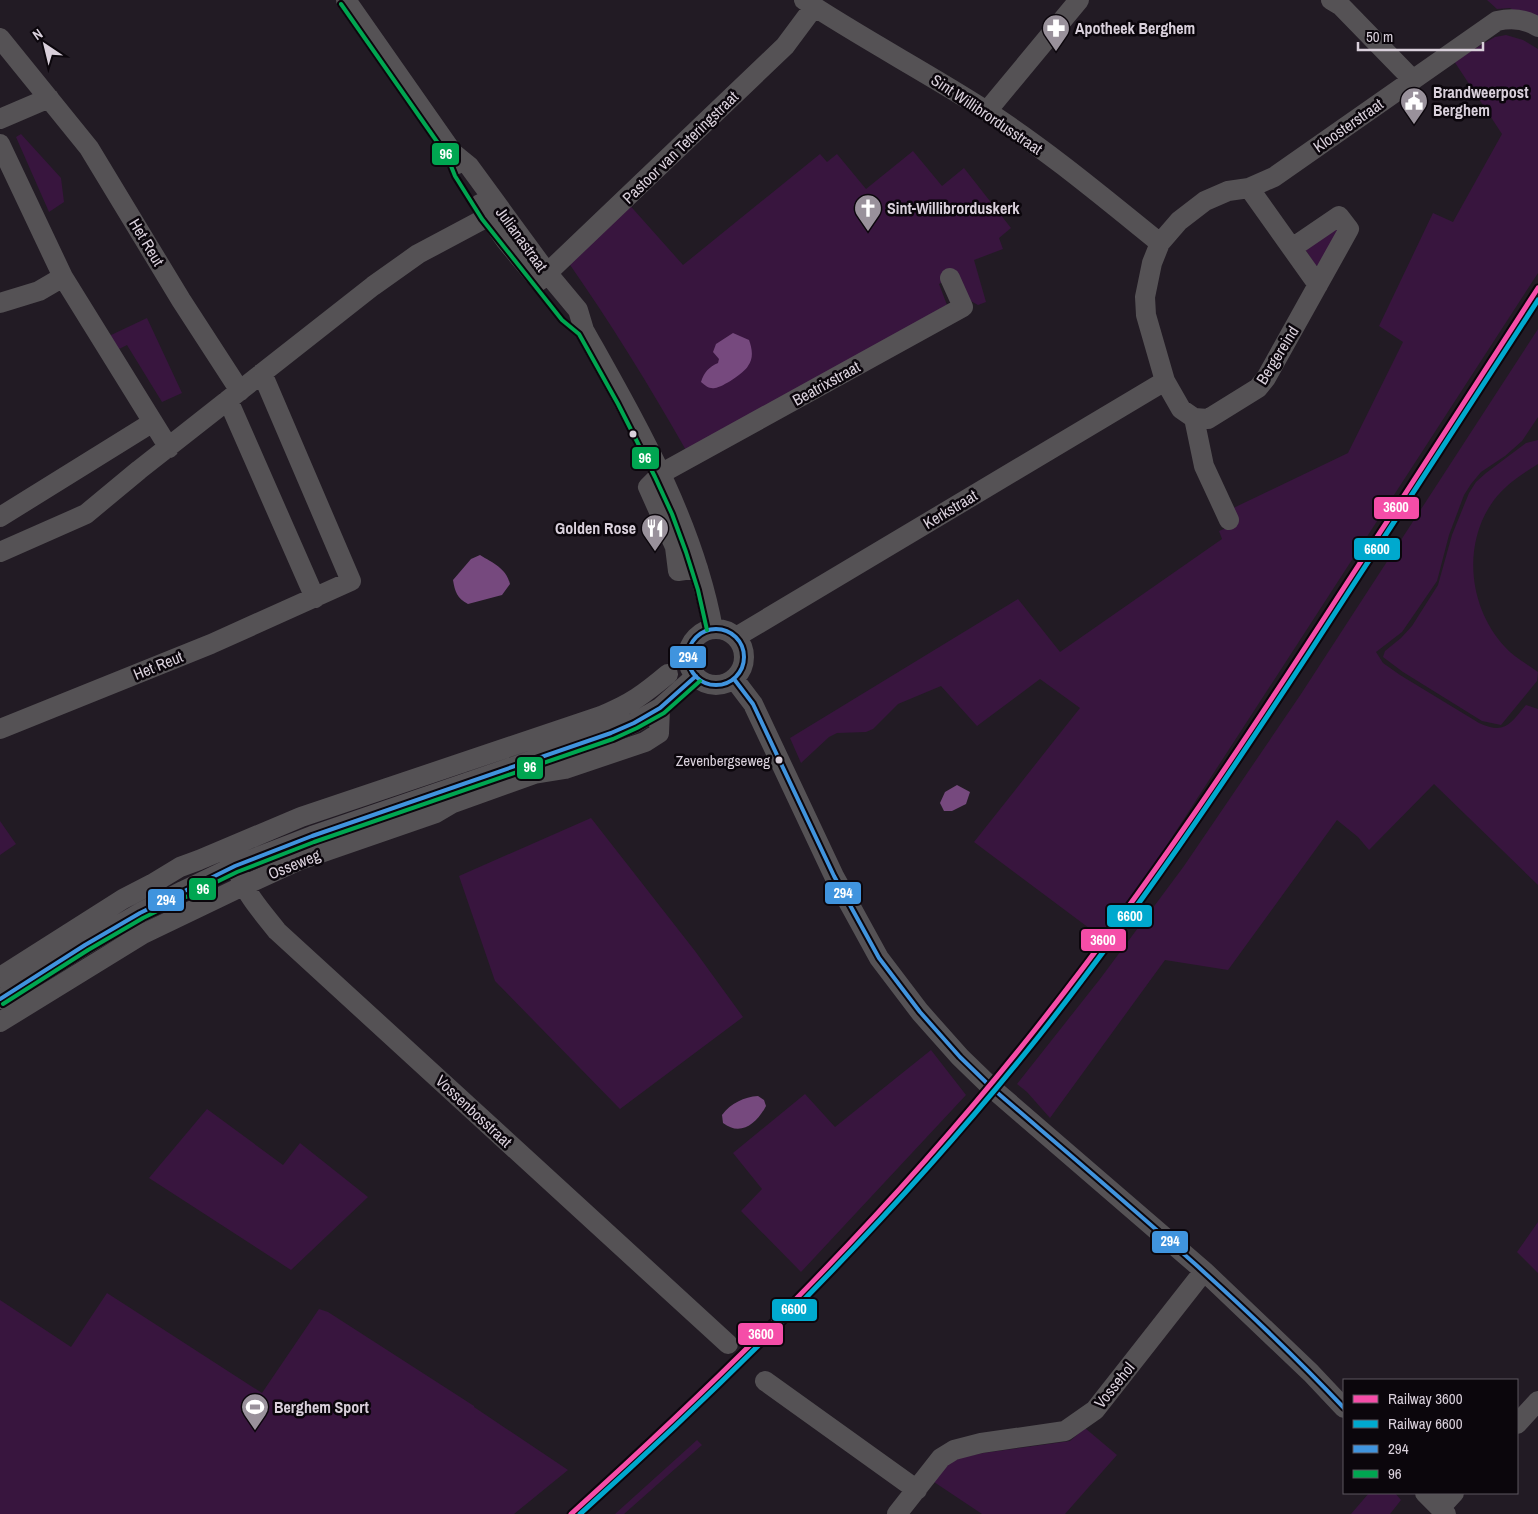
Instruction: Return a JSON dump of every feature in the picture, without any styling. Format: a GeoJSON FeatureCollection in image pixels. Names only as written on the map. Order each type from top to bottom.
{"type":"FeatureCollection","features":[{"type":"Feature","properties":{"kind":"street","name":"Julianastraat"},"geometry":{"type":"LineString","coordinates":[[346,0],[453,153],[461,173],[544,278],[567,316],[584,330],[662,474]]}},
{"type":"Feature","properties":{"kind":"street"},"geometry":{"type":"LineString","coordinates":[[986,111],[1079,0]]}},
{"type":"Feature","properties":{"kind":"street"},"geometry":{"type":"LineString","coordinates":[[1331,0],[1341,6],[1413,80]]}},
{"type":"Feature","properties":{"kind":"street","name":"Sint Willibrordusstraat"},"geometry":{"type":"LineString","coordinates":[[809,3],[986,111],[1066,167],[1160,243]]}},
{"type":"Feature","properties":{"kind":"street","name":"Pastoor van Teteringstraat"},"geometry":{"type":"LineString","coordinates":[[544,278],[785,46],[809,3]]}},
{"type":"Feature","properties":{"kind":"street","name":"Kloosterstraat"},"geometry":{"type":"LineString","coordinates":[[1160,243],[1179,221],[1205,202],[1228,191],[1249,188],[1274,177],[1497,20],[1510,18],[1532,23],[1538,27]]}},
{"type":"Feature","properties":{"kind":"street","name":"Het Reut"},"geometry":{"type":"LineString","coordinates":[[0,38],[89,148],[181,300],[234,395],[315,598]]}},
{"type":"Feature","properties":{"kind":"street"},"geometry":{"type":"LineString","coordinates":[[0,119],[49,98]]}},
{"type":"Feature","properties":{"kind":"street"},"geometry":{"type":"LineString","coordinates":[[0,144],[63,277],[169,448]]}},
{"type":"Feature","properties":{"kind":"street"},"geometry":{"type":"LineString","coordinates":[[1249,188],[1318,285]]}},
{"type":"Feature","properties":{"kind":"street"},"geometry":{"type":"LineString","coordinates":[[0,552],[86,514],[373,286],[418,254],[493,212]]}},
{"type":"Feature","properties":{"kind":"street","name":"Bergereind"},"geometry":{"type":"LineString","coordinates":[[1194,418],[1208,419],[1258,388],[1266,378],[1349,229],[1340,216],[1292,248]]}},
{"type":"Feature","properties":{"kind":"street"},"geometry":{"type":"LineString","coordinates":[[1160,243],[1152,263],[1145,297],[1146,314],[1165,381],[1181,409],[1194,418],[1204,466],[1228,520]]}},
{"type":"Feature","properties":{"kind":"street"},"geometry":{"type":"LineString","coordinates":[[0,320],[63,277]]}},
{"type":"Feature","properties":{"kind":"street","name":"Beatrixstraat"},"geometry":{"type":"LineString","coordinates":[[662,474],[963,307],[950,278]]}},
{"type":"Feature","properties":{"kind":"street"},"geometry":{"type":"LineString","coordinates":[[0,303],[40,291]]}},
{"type":"Feature","properties":{"kind":"street","name":"Het Reut"},"geometry":{"type":"LineString","coordinates":[[0,729],[211,644],[351,581],[262,374]]}},
{"type":"Feature","properties":{"kind":"street","name":"Kerkstraat"},"geometry":{"type":"LineString","coordinates":[[736,637],[1165,381]]}},
{"type":"Feature","properties":{"kind":"street"},"geometry":{"type":"LineString","coordinates":[[0,517],[153,422]]}},
{"type":"Feature","properties":{"kind":"street"},"geometry":{"type":"LineString","coordinates":[[662,474],[648,487],[675,547],[678,571],[698,568],[713,629]]}},
{"type":"Feature","properties":{"kind":"street"},"geometry":{"type":"LineString","coordinates":[[713,629],[725,630],[736,637],[743,647],[744,658],[741,670],[734,679],[727,683],[712,684],[696,676],[689,663],[689,654],[691,645],[696,637],[713,629]]}},
{"type":"Feature","properties":{"kind":"street","name":"Osseweg"},"geometry":{"type":"LineString","coordinates":[[0,1022],[85,945],[182,890],[235,866],[312,836],[611,733],[630,715],[642,696],[668,674]]}},
{"type":"Feature","properties":{"kind":"street","name":"Osseweg"},"geometry":{"type":"LineString","coordinates":[[0,977],[123,899],[180,867],[301,817],[602,716],[630,715],[660,708],[696,676]]}},
{"type":"Feature","properties":{"kind":"street"},"geometry":{"type":"LineString","coordinates":[[734,679],[753,704],[834,876],[879,958],[920,1012],[960,1057],[994,1089],[1204,1271],[1311,1373],[1343,1407]]}},
{"type":"Feature","properties":{"kind":"street","name":"Osseweg"},"geometry":{"type":"LineString","coordinates":[[0,999],[30,993],[143,934],[300,860],[436,813],[462,800],[534,774],[565,769],[645,742],[659,733],[660,708]]}},
{"type":"Feature","properties":{"kind":"street","name":"Vossenbosstraat"},"geometry":{"type":"LineString","coordinates":[[235,866],[243,886],[277,931],[728,1344]]}},
{"type":"Feature","properties":{"kind":"street","name":"Vossehol"},"geometry":{"type":"LineString","coordinates":[[897,1514],[941,1458],[954,1450],[1065,1431],[1095,1410],[1204,1271]]}},
{"type":"Feature","properties":{"kind":"street"},"geometry":{"type":"LineString","coordinates":[[765,1381],[917,1490]]}},
{"type":"Feature","properties":{"kind":"street"},"geometry":{"type":"LineString","coordinates":[[1518,1423],[1538,1400]]}},
{"type":"Feature","properties":{"kind":"street"},"geometry":{"type":"LineString","coordinates":[[1426,1494],[1443,1511],[1453,1494]]}},
{"type":"Feature","properties":{"kind":"shaded area"},"geometry":{"type":"Polygon","coordinates":[[[1487,0],[1538,0],[1538,23],[1510,8],[1497,9],[1487,0]]]}},
{"type":"Feature","properties":{"kind":"shaded area"},"geometry":{"type":"Polygon","coordinates":[[[1506,35],[1523,40],[1538,49],[1538,273],[1165,848],[1101,937],[974,842],[1080,708],[1040,679],[977,726],[941,686],[898,704],[873,729],[866,732],[837,733],[829,737],[801,763],[790,738],[1018,599],[1060,652],[1222,539],[1219,531],[1231,526],[1225,512],[1348,453],[1403,342],[1379,326],[1433,213],[1453,222],[1502,134],[1454,61],[1495,37],[1506,35]]]}},
{"type":"Feature","properties":{"kind":"shaded area"},"geometry":{"type":"Polygon","coordinates":[[[21,134],[61,178],[64,202],[49,212],[16,137],[21,134]]]}},
{"type":"Feature","properties":{"kind":"shaded area"},"geometry":{"type":"Polygon","coordinates":[[[913,151],[942,186],[964,168],[1011,228],[999,238],[1003,249],[974,260],[986,302],[978,305],[967,299],[955,275],[939,284],[947,305],[687,452],[629,354],[566,259],[626,201],[683,265],[820,154],[827,162],[837,154],[866,189],[913,151]]]}},
{"type":"Feature","properties":{"kind":"shaded area"},"geometry":{"type":"Polygon","coordinates":[[[1335,225],[1338,231],[1321,264],[1316,266],[1303,246],[1335,225]]]}},
{"type":"Feature","properties":{"kind":"shaded area"},"geometry":{"type":"Polygon","coordinates":[[[147,318],[182,393],[162,402],[127,345],[117,350],[109,336],[147,318]]]}},
{"type":"Feature","properties":{"kind":"shaded area"},"geometry":{"type":"Polygon","coordinates":[[[1538,329],[1538,417],[1522,441],[1505,456],[1481,472],[1471,484],[1464,495],[1449,535],[1437,581],[1402,632],[1376,652],[1383,663],[1400,675],[1479,723],[1501,728],[1516,718],[1526,705],[1538,709],[1538,885],[1434,784],[1369,850],[1358,837],[1337,820],[1228,970],[1165,960],[1050,1118],[1027,1092],[1017,1084],[1100,979],[1184,866],[1301,694],[1538,329]]]}},
{"type":"Feature","properties":{"kind":"shaded area"},"geometry":{"type":"Polygon","coordinates":[[[733,333],[749,340],[752,353],[750,363],[746,369],[728,382],[715,388],[708,387],[701,382],[707,370],[718,363],[719,359],[713,352],[716,344],[733,333]]]}},
{"type":"Feature","properties":{"kind":"shaded area"},"geometry":{"type":"Polygon","coordinates":[[[1538,440],[1538,464],[1509,484],[1494,500],[1484,517],[1477,535],[1474,555],[1474,575],[1483,613],[1505,647],[1538,672],[1537,681],[1501,725],[1482,721],[1403,672],[1383,657],[1385,651],[1412,626],[1438,585],[1452,535],[1469,493],[1476,482],[1526,443],[1538,440]]]}},
{"type":"Feature","properties":{"kind":"shaded area"},"geometry":{"type":"Polygon","coordinates":[[[480,555],[502,570],[510,584],[502,595],[468,604],[457,594],[453,580],[471,559],[480,555]]]}},
{"type":"Feature","properties":{"kind":"shaded area"},"geometry":{"type":"Polygon","coordinates":[[[957,785],[970,792],[966,804],[952,811],[944,811],[940,803],[945,792],[957,785]]]}},
{"type":"Feature","properties":{"kind":"shaded area"},"geometry":{"type":"Polygon","coordinates":[[[591,818],[695,951],[743,1017],[620,1109],[495,981],[459,876],[591,818]]]}},
{"type":"Feature","properties":{"kind":"shaded area"},"geometry":{"type":"Polygon","coordinates":[[[0,821],[16,844],[0,855],[0,821]]]}},
{"type":"Feature","properties":{"kind":"shaded area"},"geometry":{"type":"Polygon","coordinates":[[[931,1050],[966,1095],[801,1272],[741,1211],[762,1189],[733,1153],[805,1094],[835,1127],[931,1050]]]}},
{"type":"Feature","properties":{"kind":"shaded area"},"geometry":{"type":"Polygon","coordinates":[[[758,1096],[764,1100],[766,1106],[753,1123],[736,1129],[723,1123],[722,1115],[729,1107],[743,1099],[758,1096]]]}},
{"type":"Feature","properties":{"kind":"shaded area"},"geometry":{"type":"Polygon","coordinates":[[[207,1109],[283,1165],[300,1143],[368,1197],[291,1270],[149,1178],[207,1109]]]}},
{"type":"Feature","properties":{"kind":"shaded area"},"geometry":{"type":"Polygon","coordinates":[[[1538,1222],[1538,1273],[1517,1252],[1538,1222]]]}},
{"type":"Feature","properties":{"kind":"shaded area","name":"Berghem Sport"},"geometry":{"type":"Polygon","coordinates":[[[107,1293],[262,1393],[319,1309],[328,1312],[474,1406],[568,1470],[514,1514],[0,1514],[0,1300],[71,1347],[107,1293]]]}},
{"type":"Feature","properties":{"kind":"shaded area"},"geometry":{"type":"Polygon","coordinates":[[[1085,1428],[1117,1455],[1065,1514],[982,1514],[931,1480],[950,1462],[963,1457],[1070,1441],[1085,1428]]]}},
{"type":"Feature","properties":{"kind":"shaded area"},"geometry":{"type":"Polygon","coordinates":[[[697,1440],[702,1445],[624,1514],[615,1514],[697,1440]]]}},
{"type":"Feature","properties":{"kind":"shaded area"},"geometry":{"type":"Polygon","coordinates":[[[1368,1494],[1396,1494],[1401,1500],[1390,1514],[1351,1514],[1368,1494]]]}},
{"type":"Feature","properties":{"kind":"rail line","name":"3600"},"geometry":{"type":"LineString","coordinates":[[571,1514],[694,1400],[813,1282],[926,1159],[1034,1031],[1156,868],[1233,756],[1538,288]]}},
{"type":"Feature","properties":{"kind":"rail line","name":"6600"},"geometry":{"type":"LineString","coordinates":[[580,1514],[701,1401],[819,1284],[932,1163],[1039,1036],[1110,943],[1277,702],[1538,300]]}},
{"type":"Feature","properties":{"kind":"transit line","name":"96"},"geometry":{"type":"LineString","coordinates":[[341,4],[447,156],[455,176],[482,219],[562,320],[579,334],[618,404],[672,514],[698,590],[707,630]]}},
{"type":"Feature","properties":{"kind":"transit line","name":"294"},"geometry":{"type":"LineString","coordinates":[[716,629],[727,631],[736,637],[742,646],[744,657],[742,668],[736,677],[727,683],[716,685],[705,683],[696,677],[690,668],[688,657],[690,646],[696,637],[705,631],[716,629]]}},
{"type":"Feature","properties":{"kind":"transit line","name":"294"},"geometry":{"type":"LineString","coordinates":[[0,999],[85,945],[140,913],[235,866],[312,836],[611,733],[634,723],[660,708],[696,676]]}},
{"type":"Feature","properties":{"kind":"transit line","name":"294"},"geometry":{"type":"LineString","coordinates":[[734,679],[753,704],[834,876],[879,958],[920,1012],[960,1057],[993,1089],[1173,1244],[1260,1324],[1343,1407]]}},
{"type":"Feature","properties":{"kind":"transit line","name":"96"},"geometry":{"type":"LineString","coordinates":[[3,1004],[88,950],[143,918],[237,872],[314,842],[613,739],[664,713],[700,681]]}},
{"type":"Feature","properties":{"kind":"place","name":"Apotheek Berghem"},"geometry":{"type":"Point","coordinates":[1056,52]}},
{"type":"Feature","properties":{"kind":"place","name":"Brandweerpost Berghem"},"geometry":{"type":"Point","coordinates":[1414,125]}},
{"type":"Feature","properties":{"kind":"place","name":"Sint-Willibrorduskerk"},"geometry":{"type":"Point","coordinates":[868,232]}},
{"type":"Feature","properties":{"kind":"place","name":"Golden Rose"},"geometry":{"type":"Point","coordinates":[655,552]}},
{"type":"Feature","properties":{"kind":"place","name":"Zevenbergseweg"},"geometry":{"type":"Point","coordinates":[779,760]}},
{"type":"Feature","properties":{"kind":"place","name":"Berghem Sport"},"geometry":{"type":"Point","coordinates":[255,1431]}}]}
